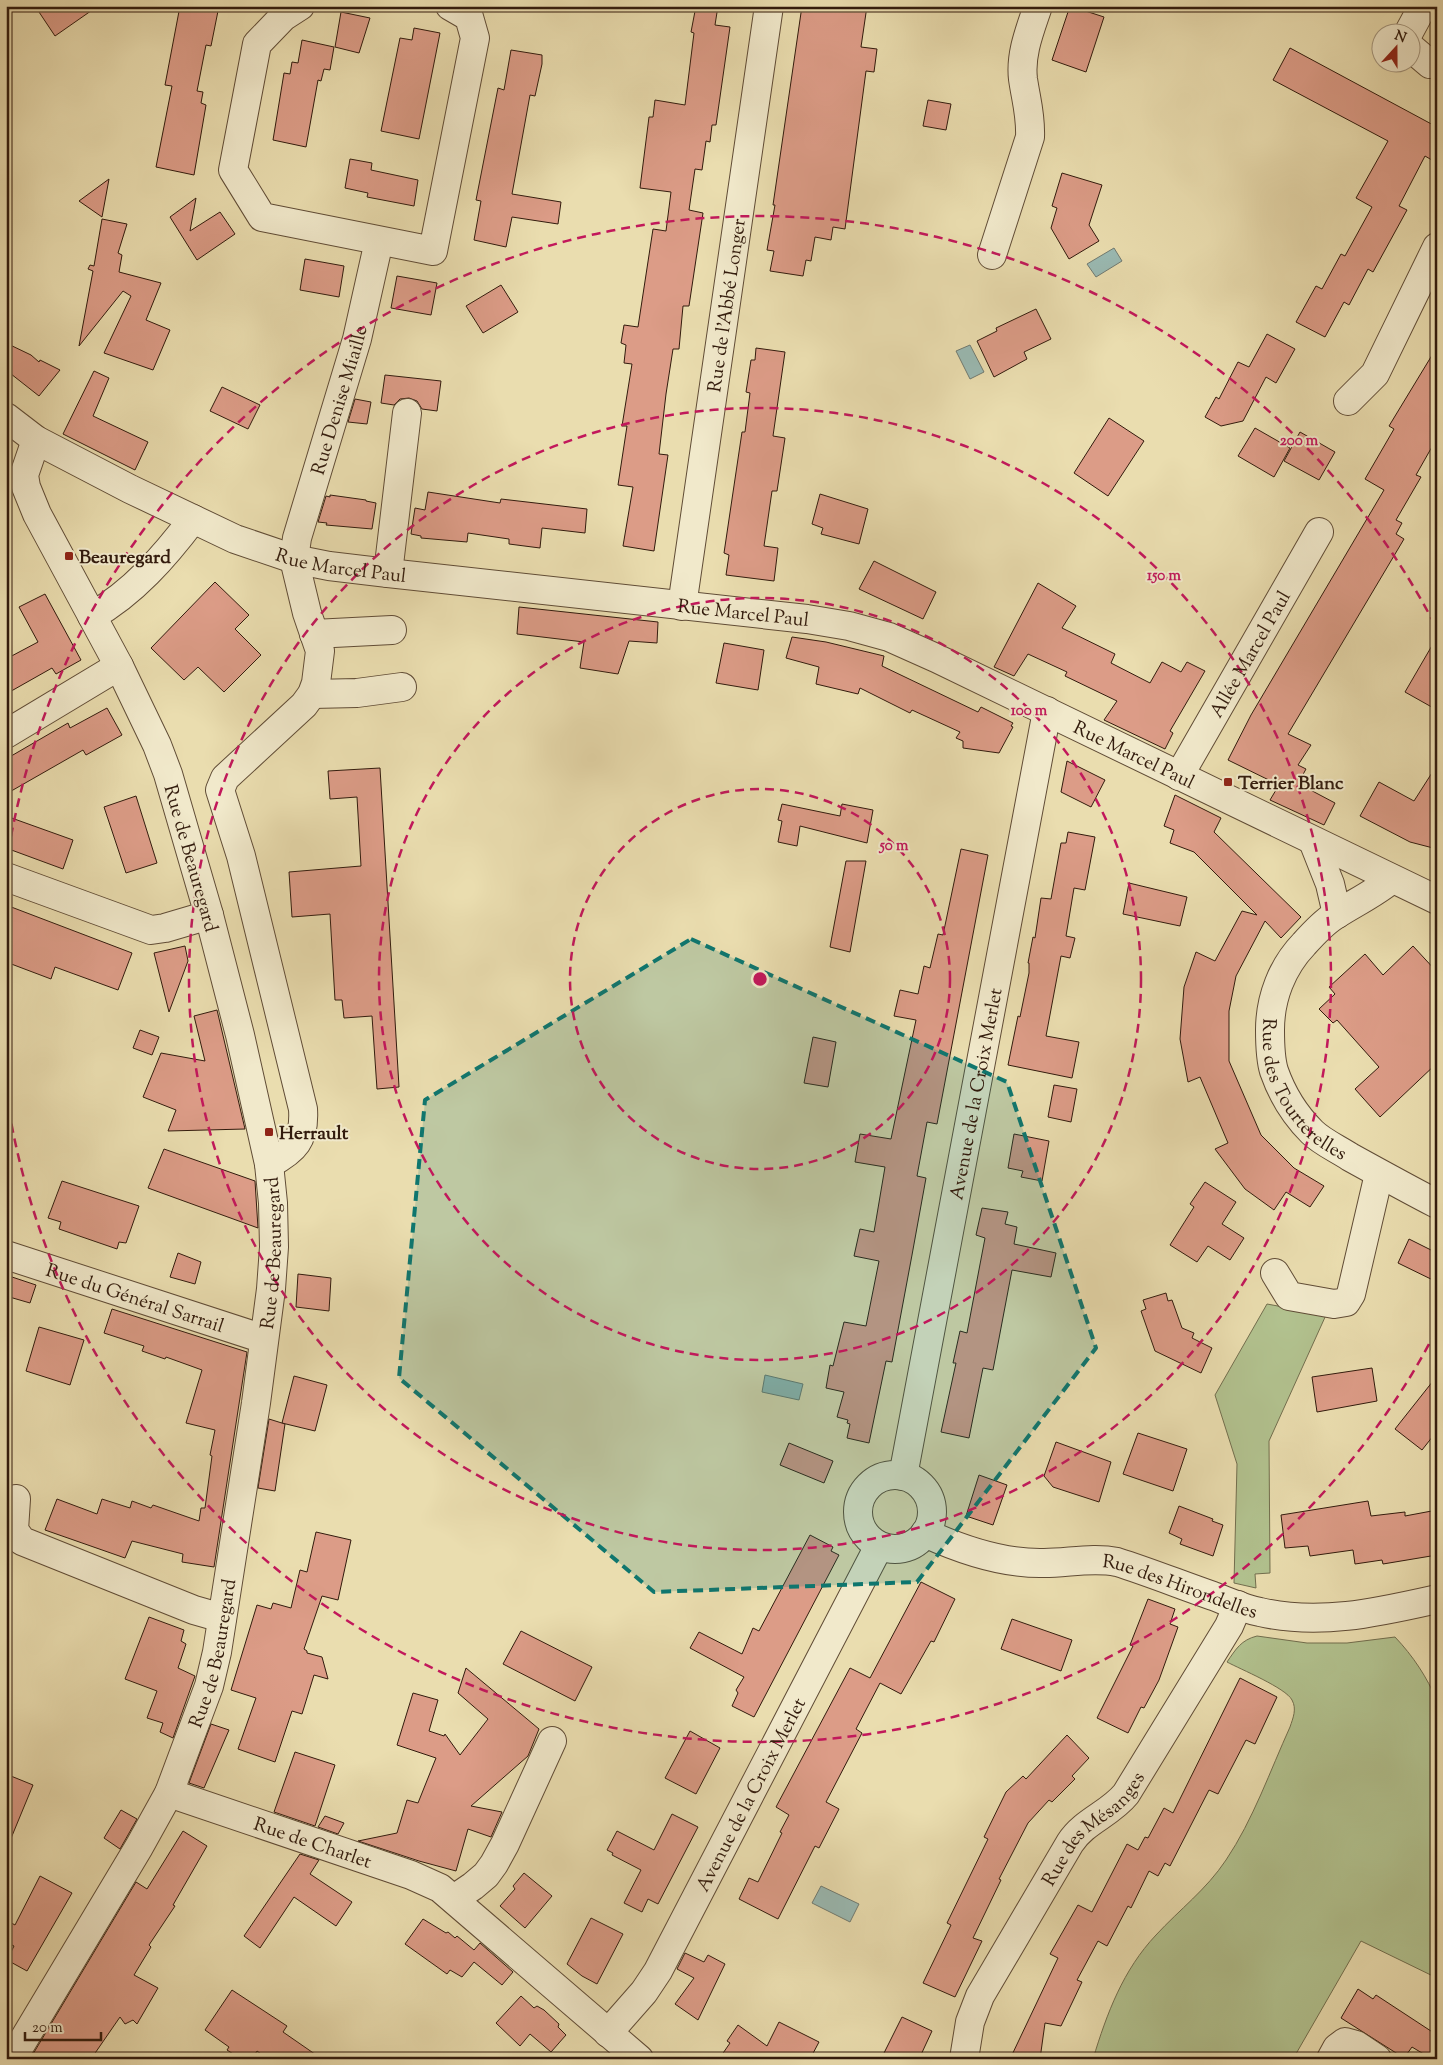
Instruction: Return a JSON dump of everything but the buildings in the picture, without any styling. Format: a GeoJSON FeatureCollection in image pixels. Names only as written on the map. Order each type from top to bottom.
{"type":"FeatureCollection","features":[{"type":"Feature","properties":{"kind":"street"},"geometry":{"type":"LineString","coordinates":[[284,10],[257,44],[233,170],[262,217],[379,242],[433,251],[475,38],[469,17],[450,6]]}},
{"type":"Feature","properties":{"kind":"street","name":"Rue de l’Abbé Longer"},"geometry":{"type":"LineString","coordinates":[[682,606],[769,6]]}},
{"type":"Feature","properties":{"kind":"street"},"geometry":{"type":"LineString","coordinates":[[992,255],[1030,137],[1031,118],[1023,78],[1023,60],[1026,42],[1038,6]]}},
{"type":"Feature","properties":{"kind":"street"},"geometry":{"type":"LineString","coordinates":[[1414,22],[1423,6]]}},
{"type":"Feature","properties":{"kind":"street","name":"Rue Denise Miaille"},"geometry":{"type":"LineString","coordinates":[[294,559],[297,538],[361,322],[379,242]]}},
{"type":"Feature","properties":{"kind":"street"},"geometry":{"type":"LineString","coordinates":[[1348,401],[1375,374],[1437,247]]}},
{"type":"Feature","properties":{"kind":"street"},"geometry":{"type":"LineString","coordinates":[[388,573],[407,413]]}},
{"type":"Feature","properties":{"kind":"street","name":"Rue Marcel Paul"},"geometry":{"type":"LineString","coordinates":[[6,417],[36,440],[193,519],[235,539],[294,559],[329,566],[388,573],[807,619],[849,626],[889,637],[1047,711],[1392,879],[1431,890]]}},
{"type":"Feature","properties":{"kind":"street","name":"Rue de Beauregard"},"geometry":{"type":"LineString","coordinates":[[12,2059],[139,1847],[169,1793],[210,1686],[264,1339],[271,1290],[274,1247],[273,1204],[269,1164],[240,1035],[209,915],[168,774],[120,666],[37,514],[26,487],[24,475],[36,440]]}},
{"type":"Feature","properties":{"kind":"street"},"geometry":{"type":"LineString","coordinates":[[92,616],[143,578],[164,557],[193,519]]}},
{"type":"Feature","properties":{"kind":"street","name":"Allée Marcel Paul"},"geometry":{"type":"LineString","coordinates":[[1180,776],[1320,532]]}},
{"type":"Feature","properties":{"kind":"street"},"geometry":{"type":"LineString","coordinates":[[269,1164],[290,1152],[297,1143],[302,1129],[303,1109],[241,856],[220,790],[225,778],[304,705],[312,694],[320,651],[307,613],[294,559]]}},
{"type":"Feature","properties":{"kind":"street"},"geometry":{"type":"LineString","coordinates":[[314,634],[392,630]]}},
{"type":"Feature","properties":{"kind":"street"},"geometry":{"type":"LineString","coordinates":[[6,734],[120,666]]}},
{"type":"Feature","properties":{"kind":"street"},"geometry":{"type":"LineString","coordinates":[[312,694],[357,693],[402,687]]}},
{"type":"Feature","properties":{"kind":"street","name":"Avenue de la Croix Merlet"},"geometry":{"type":"LineString","coordinates":[[903,1476],[1047,711]]}},
{"type":"Feature","properties":{"kind":"street"},"geometry":{"type":"LineString","coordinates":[[1314,842],[1330,884],[1337,914]]}},
{"type":"Feature","properties":{"kind":"street"},"geometry":{"type":"LineString","coordinates":[[6,877],[151,930],[165,928],[209,915]]}},
{"type":"Feature","properties":{"kind":"street","name":"Rue des Tourterelles"},"geometry":{"type":"LineString","coordinates":[[1392,879],[1377,891],[1337,914],[1302,945],[1290,961],[1280,979],[1274,996],[1270,1019],[1273,1063],[1287,1098],[1295,1112],[1314,1133],[1379,1174],[1437,1204]]}},
{"type":"Feature","properties":{"kind":"street"},"geometry":{"type":"LineString","coordinates":[[1275,1273],[1290,1296],[1334,1304],[1346,1302],[1351,1294],[1379,1174]]}},
{"type":"Feature","properties":{"kind":"street","name":"Rue du Général Sarrail"},"geometry":{"type":"LineString","coordinates":[[6,1255],[264,1339]]}},
{"type":"Feature","properties":{"kind":"street"},"geometry":{"type":"LineString","coordinates":[[890,1476],[903,1476],[921,1486],[930,1499],[931,1520],[926,1533],[916,1542],[905,1548],[892,1549],[879,1546],[869,1539],[861,1528],[858,1516],[861,1498],[868,1487],[878,1479],[890,1476]]}},
{"type":"Feature","properties":{"kind":"street"},"geometry":{"type":"LineString","coordinates":[[16,1499],[14,1530],[22,1541],[194,1610],[222,1618]]}},
{"type":"Feature","properties":{"kind":"street","name":"Rue des Hirondelles"},"geometry":{"type":"LineString","coordinates":[[926,1533],[956,1547],[1021,1562],[1046,1563],[1102,1560],[1117,1562],[1238,1605],[1274,1614],[1327,1618],[1373,1613],[1437,1599]]}},
{"type":"Feature","properties":{"kind":"street","name":"Avenue de la Croix Merlet"},"geometry":{"type":"LineString","coordinates":[[608,2033],[644,1992],[658,1971],[879,1546]]}},
{"type":"Feature","properties":{"kind":"street","name":"Rue des Mésanges"},"geometry":{"type":"LineString","coordinates":[[964,2059],[970,2022],[980,1996],[1070,1843],[1084,1826],[1113,1808],[1126,1794],[1230,1626],[1238,1605]]}},
{"type":"Feature","properties":{"kind":"street"},"geometry":{"type":"LineString","coordinates":[[454,1899],[473,1886],[494,1864],[552,1741]]}},
{"type":"Feature","properties":{"kind":"street","name":"Rue de Charlet"},"geometry":{"type":"LineString","coordinates":[[169,1793],[412,1875],[440,1888],[639,2059]]}},
{"type":"Feature","properties":{"kind":"street"},"geometry":{"type":"LineString","coordinates":[[1331,2059],[1337,2048],[1346,2042],[1356,2045],[1377,2059]]}},
{"type":"Feature","properties":{"kind":"highlighted area"},"geometry":{"type":"Polygon","coordinates":[[[691,939],[1007,1082],[1096,1348],[917,1582],[654,1592],[399,1378],[425,1100],[691,939]]]}},
{"type":"Feature","properties":{"kind":"green space"},"geometry":{"type":"Polygon","coordinates":[[[1267,1304],[1326,1315],[1269,1441],[1270,1573],[1255,1574],[1256,1588],[1234,1583],[1237,1464],[1215,1395],[1267,1304]]]}},
{"type":"Feature","properties":{"kind":"green space"},"geometry":{"type":"Polygon","coordinates":[[[1257,1636],[1307,1643],[1347,1643],[1395,1637],[1414,1659],[1429,1684],[1437,1701],[1437,1978],[1361,1941],[1293,2059],[1093,2059],[1110,2009],[1125,1977],[1144,1948],[1218,1871],[1236,1845],[1253,1812],[1290,1727],[1294,1707],[1288,1695],[1227,1662],[1236,1649],[1257,1636]]]}},
{"type":"Feature","properties":{"kind":"water"},"geometry":{"type":"Polygon","coordinates":[[[1114,248],[1122,261],[1096,277],[1087,264],[1114,248]]]}},
{"type":"Feature","properties":{"kind":"water"},"geometry":{"type":"Polygon","coordinates":[[[970,345],[984,372],[970,379],[956,351],[970,345]]]}},
{"type":"Feature","properties":{"kind":"water"},"geometry":{"type":"Polygon","coordinates":[[[765,1375],[803,1384],[799,1400],[762,1392],[765,1375]]]}},
{"type":"Feature","properties":{"kind":"water"},"geometry":{"type":"Polygon","coordinates":[[[821,1886],[859,1904],[850,1922],[812,1903],[821,1886]]]}},
{"type":"Feature","properties":{"kind":"place","name":"Beauregard"},"geometry":{"type":"Point","coordinates":[69,556]}},
{"type":"Feature","properties":{"kind":"place","name":"Terrier Blanc"},"geometry":{"type":"Point","coordinates":[1228,782]}},
{"type":"Feature","properties":{"kind":"place","name":"Herrault"},"geometry":{"type":"Point","coordinates":[269,1132]}}]}
